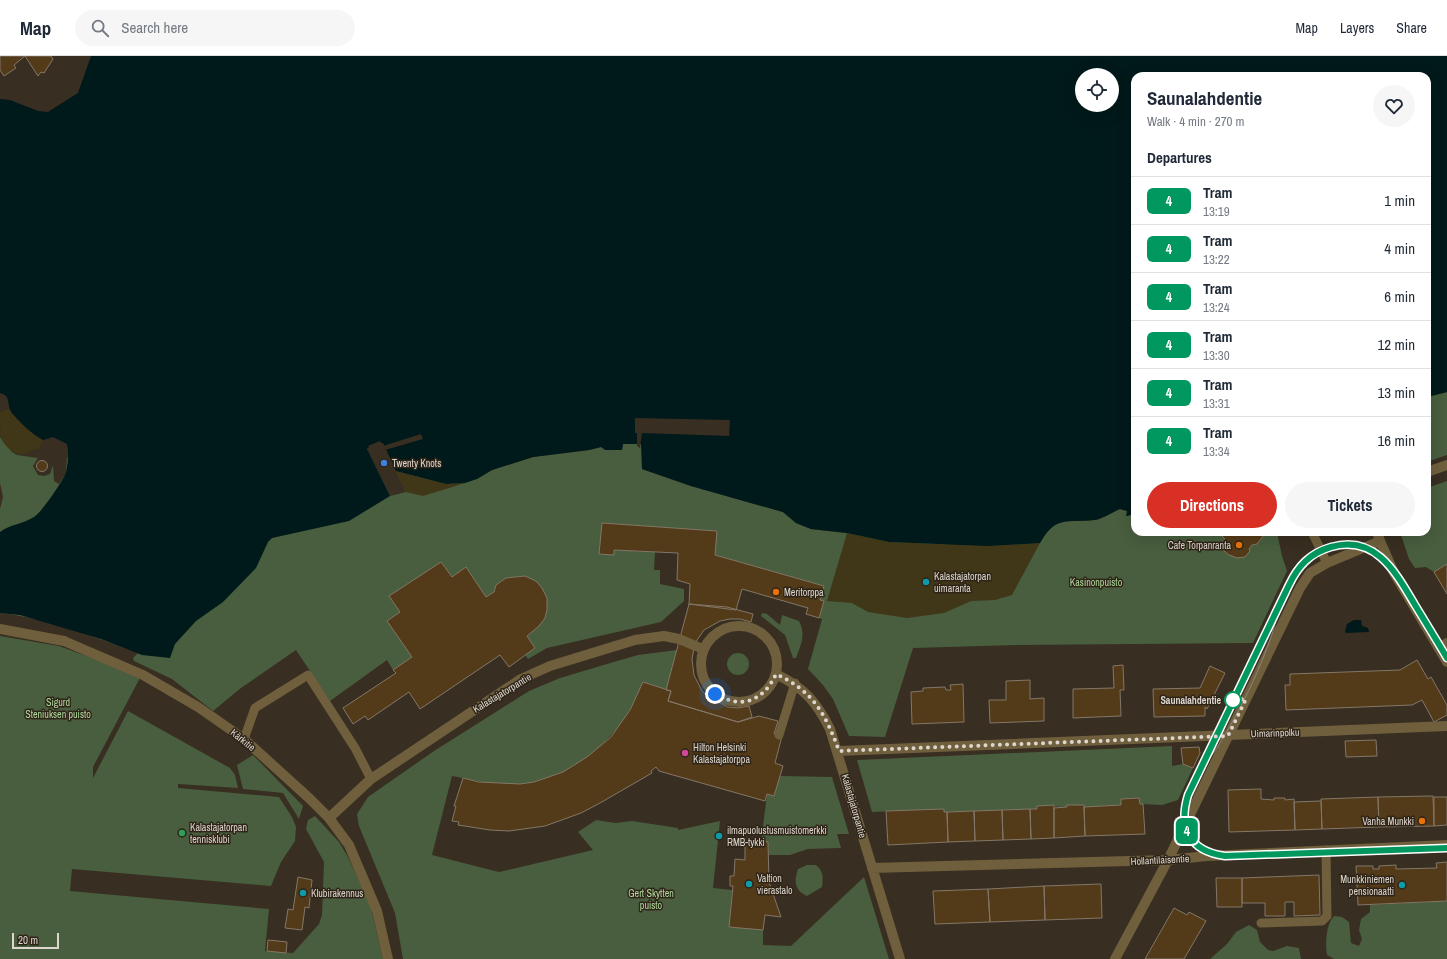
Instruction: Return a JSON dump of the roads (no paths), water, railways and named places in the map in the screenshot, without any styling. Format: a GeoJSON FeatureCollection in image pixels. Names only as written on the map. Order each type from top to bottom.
{"type":"FeatureCollection","features":[{"type":"Feature","properties":{"kind":"street"},"geometry":{"type":"LineString","coordinates":[[1431,471],[1447,465]]}},
{"type":"Feature","properties":{"kind":"street"},"geometry":{"type":"LineString","coordinates":[[1115,959],[1168,860],[1300,588],[1310,573],[1378,537],[1394,572],[1443,646],[1447,662]]}},
{"type":"Feature","properties":{"kind":"street"},"geometry":{"type":"LineString","coordinates":[[743,626],[753,628],[762,633],[770,642],[775,652],[777,662],[776,674],[771,685],[756,698],[736,702],[724,699],[715,694],[703,679],[700,661],[703,649],[713,635],[723,628],[743,626]]}},
{"type":"Feature","properties":{"kind":"street","name":"Kärkitie"},"geometry":{"type":"LineString","coordinates":[[0,629],[64,642],[143,675],[198,707],[244,739],[329,818],[348,845],[377,911],[388,959]]}},
{"type":"Feature","properties":{"kind":"street","name":"Kalastajatorpantie"},"geometry":{"type":"LineString","coordinates":[[329,818],[371,779],[521,679],[550,666],[635,640],[664,636],[679,639],[703,649]]}},
{"type":"Feature","properties":{"kind":"street","name":"Kalastajatorpantie"},"geometry":{"type":"LineString","coordinates":[[776,674],[795,683],[822,713],[839,751],[872,868],[880,889],[900,959]]}},
{"type":"Feature","properties":{"kind":"street","name":"Uimarinpolku"},"geometry":{"type":"LineString","coordinates":[[839,751],[1447,726]]}},
{"type":"Feature","properties":{"kind":"street","name":"Hollantilaisentie"},"geometry":{"type":"LineString","coordinates":[[872,868],[1168,860],[1207,856],[1447,845]]}},
{"type":"Feature","properties":{"kind":"lane"},"geometry":{"type":"LineString","coordinates":[[1314,536],[1327,563]]}},
{"type":"Feature","properties":{"kind":"lane"},"geometry":{"type":"LineString","coordinates":[[244,739],[255,708],[308,676],[355,748],[371,779]]}},
{"type":"Feature","properties":{"kind":"lane"},"geometry":{"type":"LineString","coordinates":[[779,735],[795,683]]}},
{"type":"Feature","properties":{"kind":"lane"},"geometry":{"type":"LineString","coordinates":[[1261,923],[1322,922],[1328,916],[1326,850]]}},
{"type":"Feature","properties":{"kind":"water"},"geometry":{"type":"Polygon","coordinates":[[[91,56],[1447,56],[1447,392],[1431,396],[1431,72],[1131,72],[1131,515],[1126,516],[1127,511],[1120,509],[1097,520],[1062,522],[1051,528],[1040,543],[988,546],[889,542],[847,533],[811,529],[796,523],[783,512],[691,486],[642,469],[641,444],[623,444],[622,450],[605,450],[601,447],[589,450],[533,457],[492,470],[477,479],[465,483],[446,484],[396,471],[383,443],[380,441],[368,446],[369,448],[367,449],[390,496],[349,521],[272,538],[268,542],[256,568],[223,602],[196,621],[175,644],[170,658],[142,655],[101,639],[20,615],[0,613],[0,532],[8,527],[34,517],[42,509],[57,489],[66,472],[68,462],[67,444],[53,437],[43,440],[35,435],[12,413],[6,396],[0,393],[0,99],[10,100],[38,111],[48,112],[78,93],[91,56]]]}},
{"type":"Feature","properties":{"kind":"water"},"geometry":{"type":"Polygon","coordinates":[[[1354,620],[1361,620],[1362,626],[1368,628],[1369,632],[1346,633],[1345,631],[1347,624],[1354,620]]]}},
{"type":"Feature","properties":{"kind":"tram line"},"geometry":{"type":"LineString","coordinates":[[1447,658],[1400,581],[1383,559],[1372,551],[1360,546],[1347,544],[1331,547],[1317,553],[1296,572],[1289,585],[1188,795],[1184,818],[1189,836],[1195,843],[1203,849],[1225,856],[1447,848]]}},
{"type":"Feature","properties":{"kind":"tram line","name":"4"},"geometry":{"type":"LineString","coordinates":[[1447,658],[1397,575],[1382,557],[1370,550],[1349,545],[1335,546],[1314,554],[1297,570],[1289,585],[1188,795],[1185,804],[1184,820],[1187,832],[1197,846],[1207,852],[1225,856],[1236,857],[1447,848]]}},
{"type":"Feature","properties":{"kind":"tram line"},"geometry":{"type":"LineString","coordinates":[[1212,755],[1231,725],[1249,690],[1264,655],[1276,621]]}},
{"type":"Feature","properties":{"kind":"place","name":"Twenty Knots"},"geometry":{"type":"Point","coordinates":[384,463]}},
{"type":"Feature","properties":{"kind":"place","name":"Cafe Torpanranta"},"geometry":{"type":"Point","coordinates":[1239,545]}},
{"type":"Feature","properties":{"kind":"place","name":"Kalastajatorpan uimaranta"},"geometry":{"type":"Point","coordinates":[926,582]}},
{"type":"Feature","properties":{"kind":"place","name":"Meritorppa"},"geometry":{"type":"Point","coordinates":[776,592]}},
{"type":"Feature","properties":{"kind":"place","name":"Saunalahdentie"},"geometry":{"type":"Point","coordinates":[1233,700]}},
{"type":"Feature","properties":{"kind":"place","name":"Hilton Helsinki Kalastajatorppa"},"geometry":{"type":"Point","coordinates":[685,753]}},
{"type":"Feature","properties":{"kind":"place","name":"Vanha Munkki"},"geometry":{"type":"Point","coordinates":[1422,821]}},
{"type":"Feature","properties":{"kind":"place","name":"Kalastajatorpan tennisklubi"},"geometry":{"type":"Point","coordinates":[182,833]}},
{"type":"Feature","properties":{"kind":"place","name":"ilmapuolustusmuistomerkki RMB-tykki"},"geometry":{"type":"Point","coordinates":[719,836]}},
{"type":"Feature","properties":{"kind":"place","name":"Valtion vierastalo"},"geometry":{"type":"Point","coordinates":[749,884]}},
{"type":"Feature","properties":{"kind":"place","name":"Munkkiniemen pensionaatti"},"geometry":{"type":"Point","coordinates":[1402,885]}},
{"type":"Feature","properties":{"kind":"place","name":"Klubirakennus"},"geometry":{"type":"Point","coordinates":[303,893]}},
{"type":"Feature","properties":{"kind":"park label","name":"Kasinonpuisto"},"geometry":{"type":"Point","coordinates":[1096,582]}},
{"type":"Feature","properties":{"kind":"park label","name":"Sigurd Steniuksen puisto"},"geometry":{"type":"Point","coordinates":[58,708]}},
{"type":"Feature","properties":{"kind":"park label","name":"Gert Skytten puisto"},"geometry":{"type":"Point","coordinates":[651,898]}}]}
